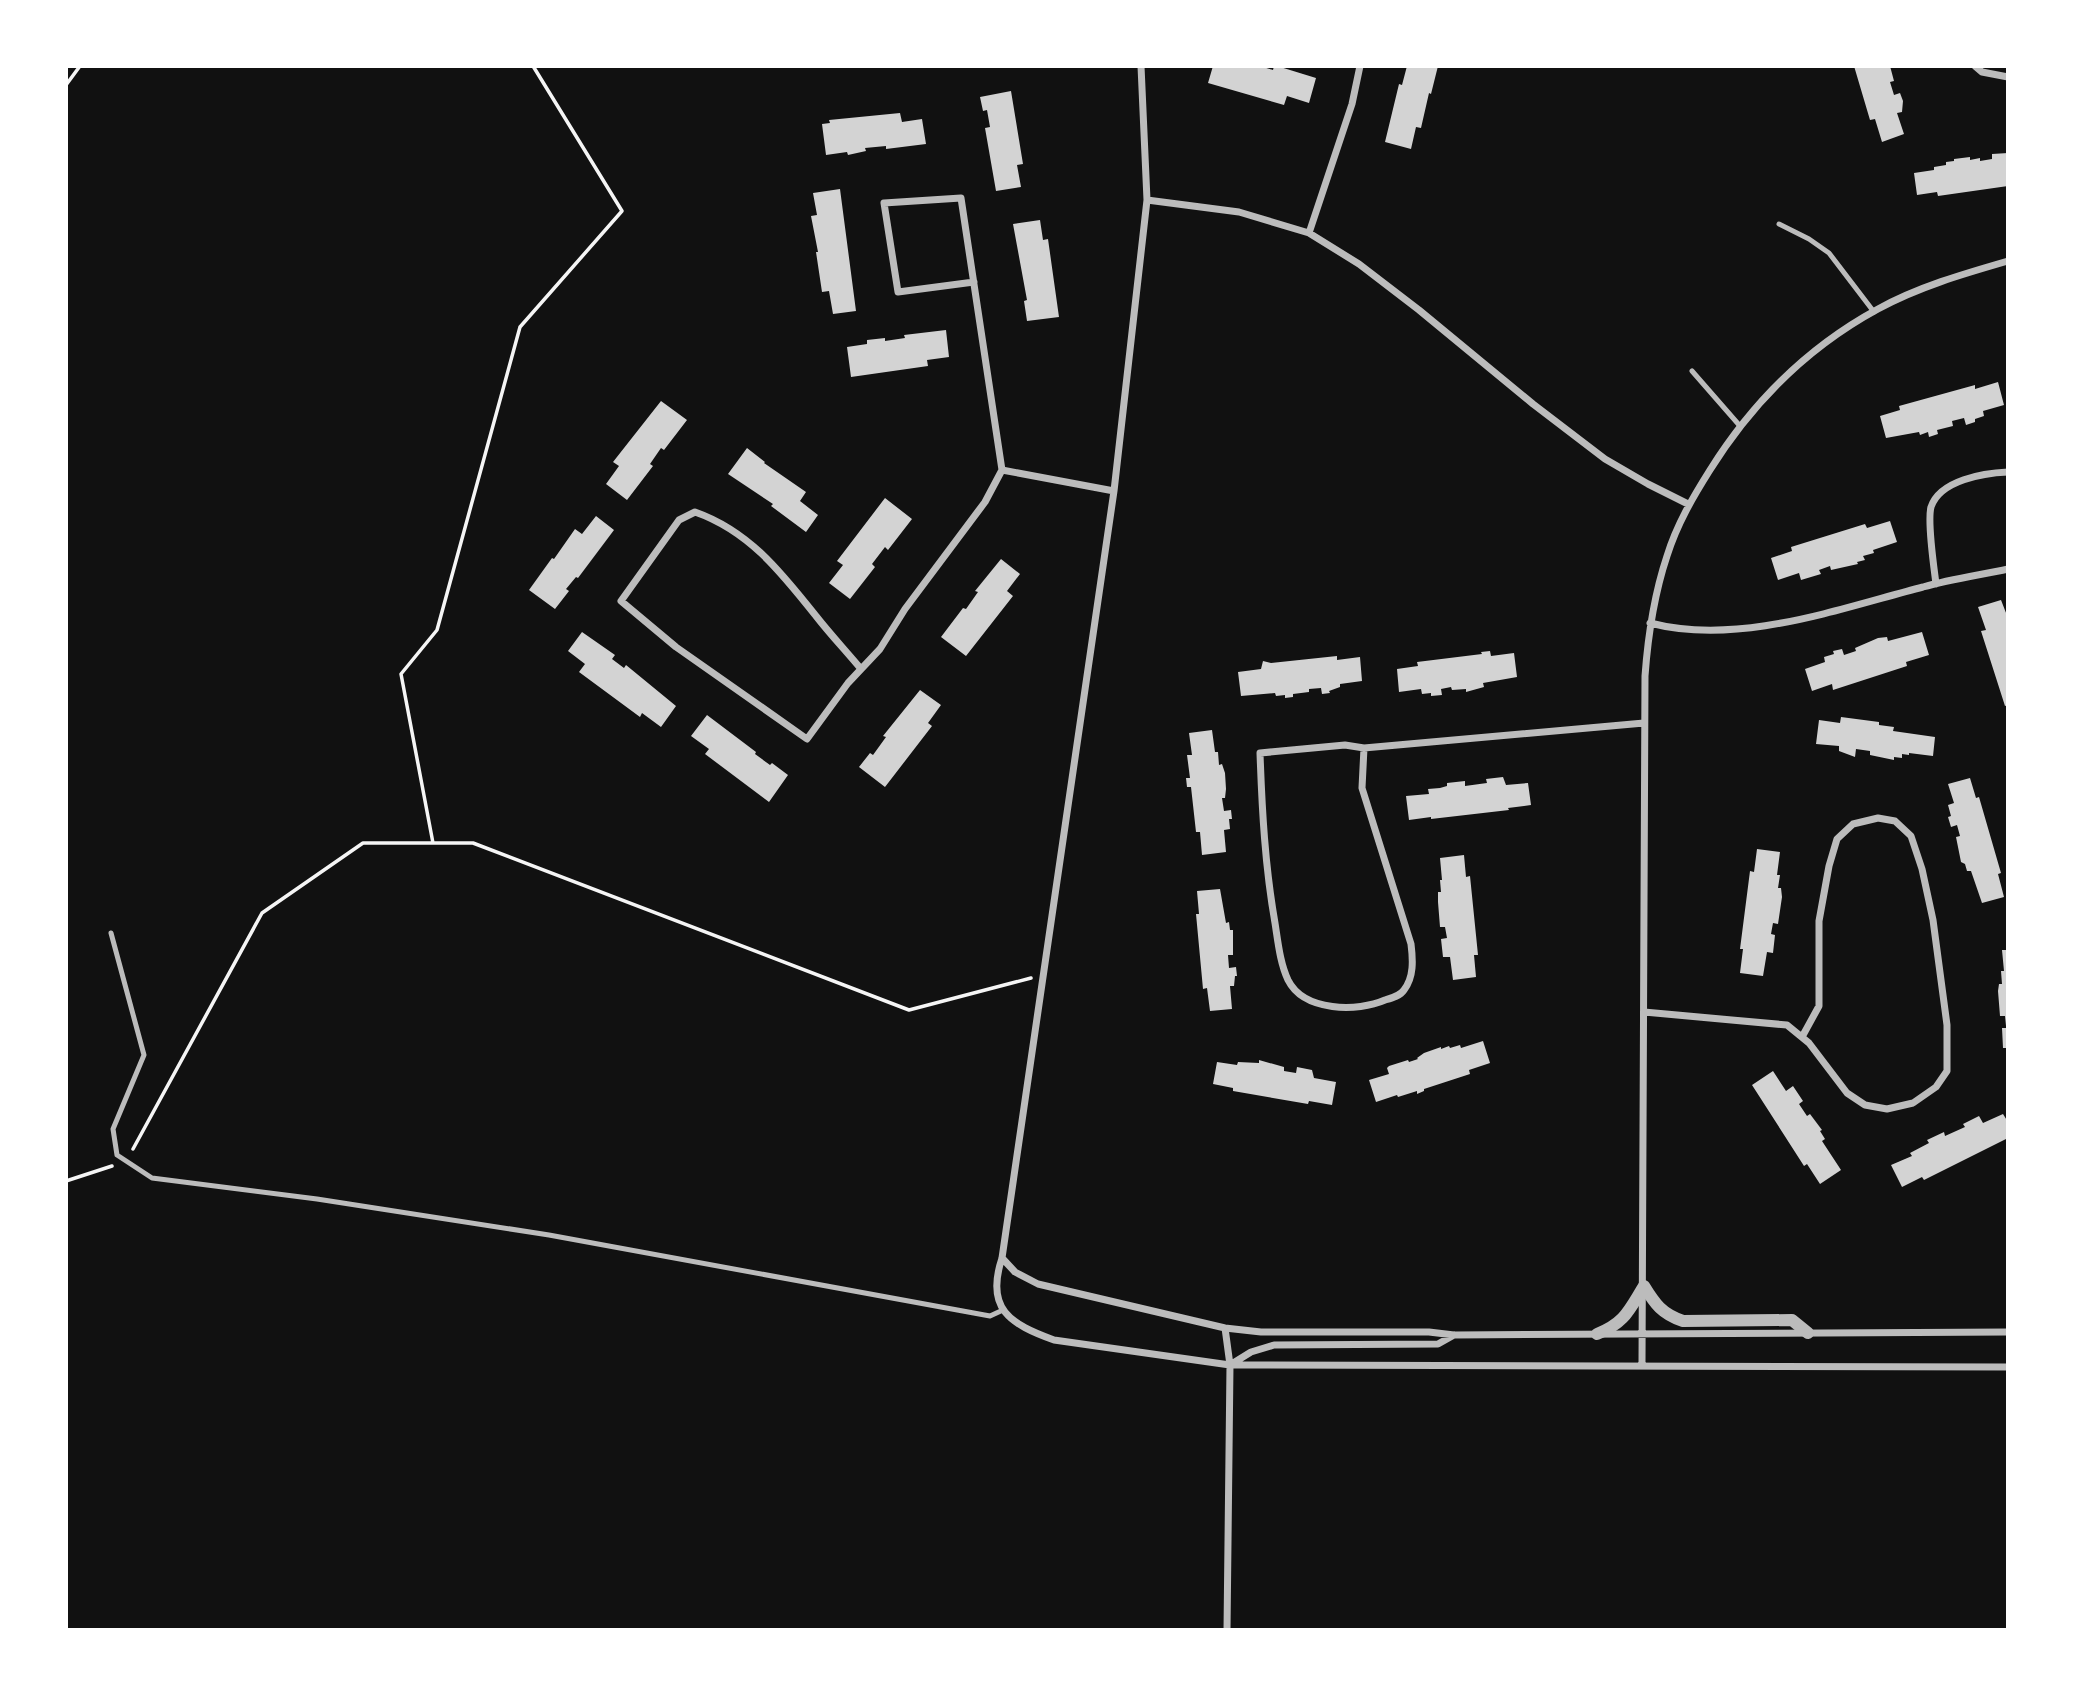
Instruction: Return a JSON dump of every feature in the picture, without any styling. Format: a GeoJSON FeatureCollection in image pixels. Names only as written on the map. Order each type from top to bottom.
{"type":"FeatureCollection","features":[{"type":"Feature","properties":{"kind":"street"},"geometry":{"type":"LineString","coordinates":[[1141,66],[1147,200],[1114,491],[1002,1258],[995,1278],[997,1295],[1003,1310],[1031,1332],[1055,1340],[1230,1365],[2007,1367]]}},
{"type":"Feature","properties":{"kind":"street"},"geometry":{"type":"LineString","coordinates":[[1309,233],[1352,104],[1360,66]]}},
{"type":"Feature","properties":{"kind":"street"},"geometry":{"type":"LineString","coordinates":[[1975,66],[1982,72],[2007,77]]}},
{"type":"Feature","properties":{"kind":"street"},"geometry":{"type":"LineString","coordinates":[[861,669],[781,572],[754,544],[717,520],[695,512],[679,520],[621,601],[676,646],[807,739],[848,683],[880,649],[905,609],[985,502],[1002,470],[974,282],[961,198],[884,203],[898,292],[974,282]]}},
{"type":"Feature","properties":{"kind":"street"},"geometry":{"type":"LineString","coordinates":[[1147,200],[1239,212],[1309,233],[1359,264],[1409,302],[1595,452],[1688,504]]}},
{"type":"Feature","properties":{"kind":"street"},"geometry":{"type":"LineString","coordinates":[[1642,1365],[1645,676],[1650,623],[1667,554],[1688,504],[1728,441],[1762,399],[1819,347],[1874,312],[1919,290],[2007,261]]}},
{"type":"Feature","properties":{"kind":"street"},"geometry":{"type":"LineString","coordinates":[[1002,470],[1114,491]]}},
{"type":"Feature","properties":{"kind":"street"},"geometry":{"type":"LineString","coordinates":[[1936,584],[1931,544],[1931,506],[1956,482],[1986,472],[2007,472]]}},
{"type":"Feature","properties":{"kind":"street"},"geometry":{"type":"LineString","coordinates":[[1650,623],[1677,630],[1711,630],[1782,622],[2007,569]]}},
{"type":"Feature","properties":{"kind":"street"},"geometry":{"type":"LineString","coordinates":[[1364,748],[1362,788],[1411,944],[1413,961],[1410,980],[1402,993],[1379,1003],[1346,1009],[1315,1003],[1289,982],[1279,949],[1268,884],[1262,833],[1260,752],[1345,745],[1364,748],[1644,723]]}},
{"type":"Feature","properties":{"kind":"street"},"geometry":{"type":"LineString","coordinates":[[1644,1012],[1787,1025],[1802,1037],[1809,1042],[1847,1093],[1865,1105],[1887,1109],[1913,1103],[1936,1087],[1947,1071],[1945,1013],[1933,920],[1922,869],[1911,836],[1895,821],[1878,818],[1853,824],[1837,839],[1819,920],[1819,1006],[1802,1037]]}},
{"type":"Feature","properties":{"kind":"street"},"geometry":{"type":"LineString","coordinates":[[1002,1258],[1015,1272],[1038,1284],[1225,1328],[1261,1332],[1429,1332],[1454,1335],[2007,1332]]}},
{"type":"Feature","properties":{"kind":"street"},"geometry":{"type":"LineString","coordinates":[[1644,1286],[1657,1307],[1668,1316],[1683,1321],[1792,1320],[1808,1333]]}},
{"type":"Feature","properties":{"kind":"street"},"geometry":{"type":"LineString","coordinates":[[1597,1334],[1614,1327],[1625,1316],[1644,1286]]}},
{"type":"Feature","properties":{"kind":"street"},"geometry":{"type":"LineString","coordinates":[[1225,1328],[1230,1365],[1227,1629]]}},
{"type":"Feature","properties":{"kind":"street"},"geometry":{"type":"LineString","coordinates":[[1230,1365],[1251,1352],[1273,1345],[1438,1344],[1454,1335]]}},
{"type":"Feature","properties":{"kind":"lane"},"geometry":{"type":"LineString","coordinates":[[1779,224],[1829,253],[1874,312]]}},
{"type":"Feature","properties":{"kind":"lane"},"geometry":{"type":"LineString","coordinates":[[1692,371],[1740,426]]}},
{"type":"Feature","properties":{"kind":"lane"},"geometry":{"type":"LineString","coordinates":[[111,933],[144,1055],[114,1129],[117,1155],[152,1178],[317,1199],[549,1235],[990,1316],[1003,1310]]}},
{"type":"Feature","properties":{"kind":"path"},"geometry":{"type":"LineString","coordinates":[[66,85],[80,66]]}},
{"type":"Feature","properties":{"kind":"path"},"geometry":{"type":"LineString","coordinates":[[433,843],[401,674],[437,630],[520,327],[622,211],[533,66]]}},
{"type":"Feature","properties":{"kind":"path"},"geometry":{"type":"LineString","coordinates":[[66,1181],[126,1161],[262,913],[363,844],[473,843],[909,1010],[1043,975]]}},
{"type":"Feature","properties":{"kind":"building"},"geometry":{"type":"Polygon","coordinates":[[[1213,66],[1260,66],[1273,70],[1274,66],[1277,66],[1316,78],[1309,103],[1287,96],[1284,105],[1208,83],[1213,66]]]}},
{"type":"Feature","properties":{"kind":"building"},"geometry":{"type":"Polygon","coordinates":[[[1407,66],[1438,66],[1421,128],[1416,127],[1411,149],[1385,142],[1399,84],[1402,85],[1407,66]]]}},
{"type":"Feature","properties":{"kind":"building"},"geometry":{"type":"Polygon","coordinates":[[[1854,66],[1890,66],[1894,81],[1890,82],[1894,95],[1900,93],[1903,101],[1902,112],[1897,113],[1904,134],[1882,142],[1875,119],[1870,120],[1854,66]]]}},
{"type":"Feature","properties":{"kind":"building"},"geometry":{"type":"Polygon","coordinates":[[[1011,91],[1023,164],[1017,165],[1021,187],[996,191],[985,128],[990,127],[987,110],[983,111],[980,97],[1011,91]]]}},
{"type":"Feature","properties":{"kind":"building"},"geometry":{"type":"Polygon","coordinates":[[[900,113],[902,122],[922,119],[926,144],[886,149],[886,146],[865,148],[866,151],[848,155],[847,152],[826,155],[822,124],[830,123],[829,120],[900,113]]]}},
{"type":"Feature","properties":{"kind":"building"},"geometry":{"type":"Polygon","coordinates":[[[2008,153],[2008,186],[1938,196],[1937,192],[1917,195],[1914,173],[1934,170],[1934,167],[1946,165],[1946,162],[1954,159],[1970,157],[1970,160],[1980,158],[1980,161],[1992,159],[1992,154],[2008,153]]]}},
{"type":"Feature","properties":{"kind":"building"},"geometry":{"type":"Polygon","coordinates":[[[840,189],[856,311],[833,314],[829,291],[822,292],[811,216],[817,215],[813,193],[840,189]]]}},
{"type":"Feature","properties":{"kind":"building"},"geometry":{"type":"Polygon","coordinates":[[[1040,220],[1043,240],[1048,239],[1059,317],[1027,321],[1024,301],[1027,300],[1013,224],[1040,220]]]}},
{"type":"Feature","properties":{"kind":"building"},"geometry":{"type":"Polygon","coordinates":[[[946,330],[949,357],[927,360],[928,366],[851,377],[847,347],[867,344],[867,340],[885,338],[885,341],[905,338],[904,335],[946,330]]]}},
{"type":"Feature","properties":{"kind":"building"},"geometry":{"type":"Polygon","coordinates":[[[1998,382],[2004,405],[1983,411],[1984,416],[1975,419],[1975,422],[1966,425],[1964,418],[1952,421],[1953,426],[1937,430],[1938,434],[1929,437],[1928,432],[1920,435],[1919,432],[1886,438],[1880,416],[1900,410],[1899,406],[1975,385],[1975,389],[1998,382]]]}},
{"type":"Feature","properties":{"kind":"building"},"geometry":{"type":"Polygon","coordinates":[[[661,401],[687,420],[664,450],[661,448],[650,464],[653,466],[627,500],[606,484],[619,466],[613,462],[661,401]]]}},
{"type":"Feature","properties":{"kind":"building"},"geometry":{"type":"Polygon","coordinates":[[[747,448],[806,492],[800,501],[818,515],[806,532],[771,506],[773,504],[728,474],[747,448]]]}},
{"type":"Feature","properties":{"kind":"building"},"geometry":{"type":"Polygon","coordinates":[[[885,498],[912,519],[888,550],[885,547],[872,564],[875,567],[850,599],[829,583],[843,565],[837,561],[885,498]]]}},
{"type":"Feature","properties":{"kind":"building"},"geometry":{"type":"Polygon","coordinates":[[[596,516],[614,530],[578,578],[566,589],[569,591],[555,609],[529,590],[575,529],[582,534],[596,516]]]}},
{"type":"Feature","properties":{"kind":"building"},"geometry":{"type":"Polygon","coordinates":[[[1890,521],[1897,542],[1873,550],[1874,553],[1863,556],[1865,560],[1857,562],[1858,564],[1831,570],[1830,566],[1819,570],[1821,574],[1801,580],[1799,573],[1778,580],[1771,558],[1792,551],[1791,547],[1865,524],[1867,528],[1890,521]]]}},
{"type":"Feature","properties":{"kind":"building"},"geometry":{"type":"Polygon","coordinates":[[[1001,559],[1020,574],[1007,591],[1013,596],[966,656],[941,637],[963,608],[966,609],[978,592],[975,591],[1001,559]]]}},
{"type":"Feature","properties":{"kind":"building"},"geometry":{"type":"Polygon","coordinates":[[[2001,600],[2008,618],[2008,705],[2005,706],[1981,631],[1986,630],[1978,607],[2001,600]]]}},
{"type":"Feature","properties":{"kind":"building"},"geometry":{"type":"Polygon","coordinates":[[[582,632],[615,655],[612,659],[624,668],[626,665],[676,706],[661,727],[642,713],[640,717],[579,672],[585,664],[568,651],[582,632]]]}},
{"type":"Feature","properties":{"kind":"building"},"geometry":{"type":"Polygon","coordinates":[[[1922,632],[1929,655],[1906,662],[1907,666],[1833,690],[1832,684],[1812,691],[1805,669],[1825,662],[1824,657],[1834,654],[1833,651],[1842,649],[1844,655],[1878,638],[1887,637],[1888,641],[1922,632]]]}},
{"type":"Feature","properties":{"kind":"building"},"geometry":{"type":"Polygon","coordinates":[[[1490,651],[1491,656],[1514,653],[1517,677],[1483,683],[1484,687],[1466,692],[1466,689],[1452,690],[1451,687],[1441,689],[1442,695],[1422,694],[1421,689],[1399,692],[1397,669],[1418,666],[1417,662],[1490,651]]]}},
{"type":"Feature","properties":{"kind":"building"},"geometry":{"type":"Polygon","coordinates":[[[1337,656],[1337,660],[1360,657],[1362,681],[1340,684],[1340,687],[1329,691],[1330,693],[1322,694],[1321,688],[1309,689],[1309,692],[1285,698],[1285,695],[1276,696],[1275,693],[1241,696],[1238,672],[1261,669],[1263,661],[1271,663],[1337,656]]]}},
{"type":"Feature","properties":{"kind":"building"},"geometry":{"type":"Polygon","coordinates":[[[920,690],[941,705],[928,723],[932,726],[885,787],[859,767],[870,753],[873,755],[886,737],[883,736],[920,690]]]}},
{"type":"Feature","properties":{"kind":"building"},"geometry":{"type":"Polygon","coordinates":[[[707,715],[756,752],[755,754],[788,775],[769,802],[705,754],[709,749],[691,736],[707,715]]]}},
{"type":"Feature","properties":{"kind":"building"},"geometry":{"type":"Polygon","coordinates":[[[1841,717],[1879,722],[1879,725],[1894,727],[1893,731],[1935,737],[1933,756],[1909,753],[1902,754],[1902,758],[1894,757],[1894,760],[1856,749],[1855,757],[1839,751],[1839,746],[1816,744],[1819,720],[1840,723],[1841,717]]]}},
{"type":"Feature","properties":{"kind":"building"},"geometry":{"type":"Polygon","coordinates":[[[1212,730],[1215,752],[1218,752],[1219,765],[1222,764],[1225,773],[1225,798],[1222,798],[1224,811],[1231,810],[1232,819],[1229,819],[1230,829],[1224,830],[1226,852],[1202,855],[1200,832],[1196,832],[1191,787],[1187,787],[1186,778],[1190,778],[1187,755],[1192,755],[1189,733],[1212,730]]]}},
{"type":"Feature","properties":{"kind":"building"},"geometry":{"type":"Polygon","coordinates":[[[1503,777],[1506,785],[1528,783],[1531,805],[1508,808],[1509,810],[1409,820],[1406,796],[1429,794],[1428,789],[1447,786],[1447,783],[1465,781],[1465,786],[1487,783],[1486,779],[1503,777]]]}},
{"type":"Feature","properties":{"kind":"building"},"geometry":{"type":"Polygon","coordinates":[[[1970,778],[1976,798],[1979,797],[2001,873],[1998,874],[2004,897],[1982,903],[1971,871],[1967,871],[1965,864],[1961,862],[1956,837],[1960,836],[1957,825],[1951,827],[1948,817],[1951,816],[1948,805],[1954,803],[1948,784],[1970,778]]]}},
{"type":"Feature","properties":{"kind":"building"},"geometry":{"type":"Polygon","coordinates":[[[1757,849],[1780,852],[1777,875],[1780,875],[1778,888],[1781,888],[1782,897],[1778,924],[1773,923],[1771,934],[1775,935],[1773,953],[1767,952],[1763,976],[1740,973],[1743,949],[1740,949],[1750,871],[1754,872],[1757,849]]]}},
{"type":"Feature","properties":{"kind":"building"},"geometry":{"type":"Polygon","coordinates":[[[1464,855],[1466,877],[1470,876],[1478,955],[1474,955],[1476,977],[1453,980],[1450,957],[1443,957],[1441,939],[1447,938],[1445,927],[1440,927],[1440,858],[1464,855]]]}},
{"type":"Feature","properties":{"kind":"building"},"geometry":{"type":"Polygon","coordinates":[[[1220,889],[1226,923],[1229,922],[1230,930],[1233,930],[1233,955],[1228,955],[1229,968],[1236,967],[1237,976],[1234,986],[1230,986],[1232,1009],[1210,1011],[1207,988],[1203,989],[1196,914],[1199,914],[1197,891],[1220,889]]]}},
{"type":"Feature","properties":{"kind":"building"},"geometry":{"type":"Polygon","coordinates":[[[2002,950],[2008,950],[2008,1026],[2005,1016],[2000,1016],[1998,991],[1999,984],[2002,984],[2001,971],[2004,971],[2002,950]]]}},
{"type":"Feature","properties":{"kind":"building"},"geometry":{"type":"Polygon","coordinates":[[[2002,1028],[2008,1028],[2008,1048],[2003,1048],[2002,1028]]]}},
{"type":"Feature","properties":{"kind":"building"},"geometry":{"type":"Polygon","coordinates":[[[1483,1041],[1490,1063],[1469,1070],[1470,1074],[1424,1089],[1417,1094],[1417,1091],[1376,1102],[1369,1080],[1389,1074],[1389,1066],[1418,1059],[1424,1053],[1441,1047],[1460,1045],[1461,1048],[1483,1041]]]}},
{"type":"Feature","properties":{"kind":"building"},"geometry":{"type":"Polygon","coordinates":[[[1259,1060],[1284,1067],[1284,1071],[1296,1073],[1297,1067],[1312,1070],[1314,1078],[1336,1082],[1332,1105],[1309,1101],[1308,1104],[1233,1091],[1233,1088],[1213,1084],[1217,1062],[1237,1065],[1238,1062],[1259,1063],[1259,1060]]]}},
{"type":"Feature","properties":{"kind":"building"},"geometry":{"type":"Polygon","coordinates":[[[1773,1071],[1786,1091],[1793,1086],[1803,1101],[1799,1104],[1822,1130],[1820,1131],[1825,1139],[1822,1141],[1841,1170],[1820,1184],[1807,1164],[1804,1166],[1752,1085],[1773,1071]]]}},
{"type":"Feature","properties":{"kind":"building"},"geometry":{"type":"Polygon","coordinates":[[[2003,1114],[2008,1122],[2008,1138],[1924,1180],[1922,1177],[1902,1187],[1891,1165],[1912,1156],[1910,1153],[1929,1143],[1927,1140],[1965,1127],[1963,1124],[1979,1116],[1983,1123],[2003,1114]]]}}]}
